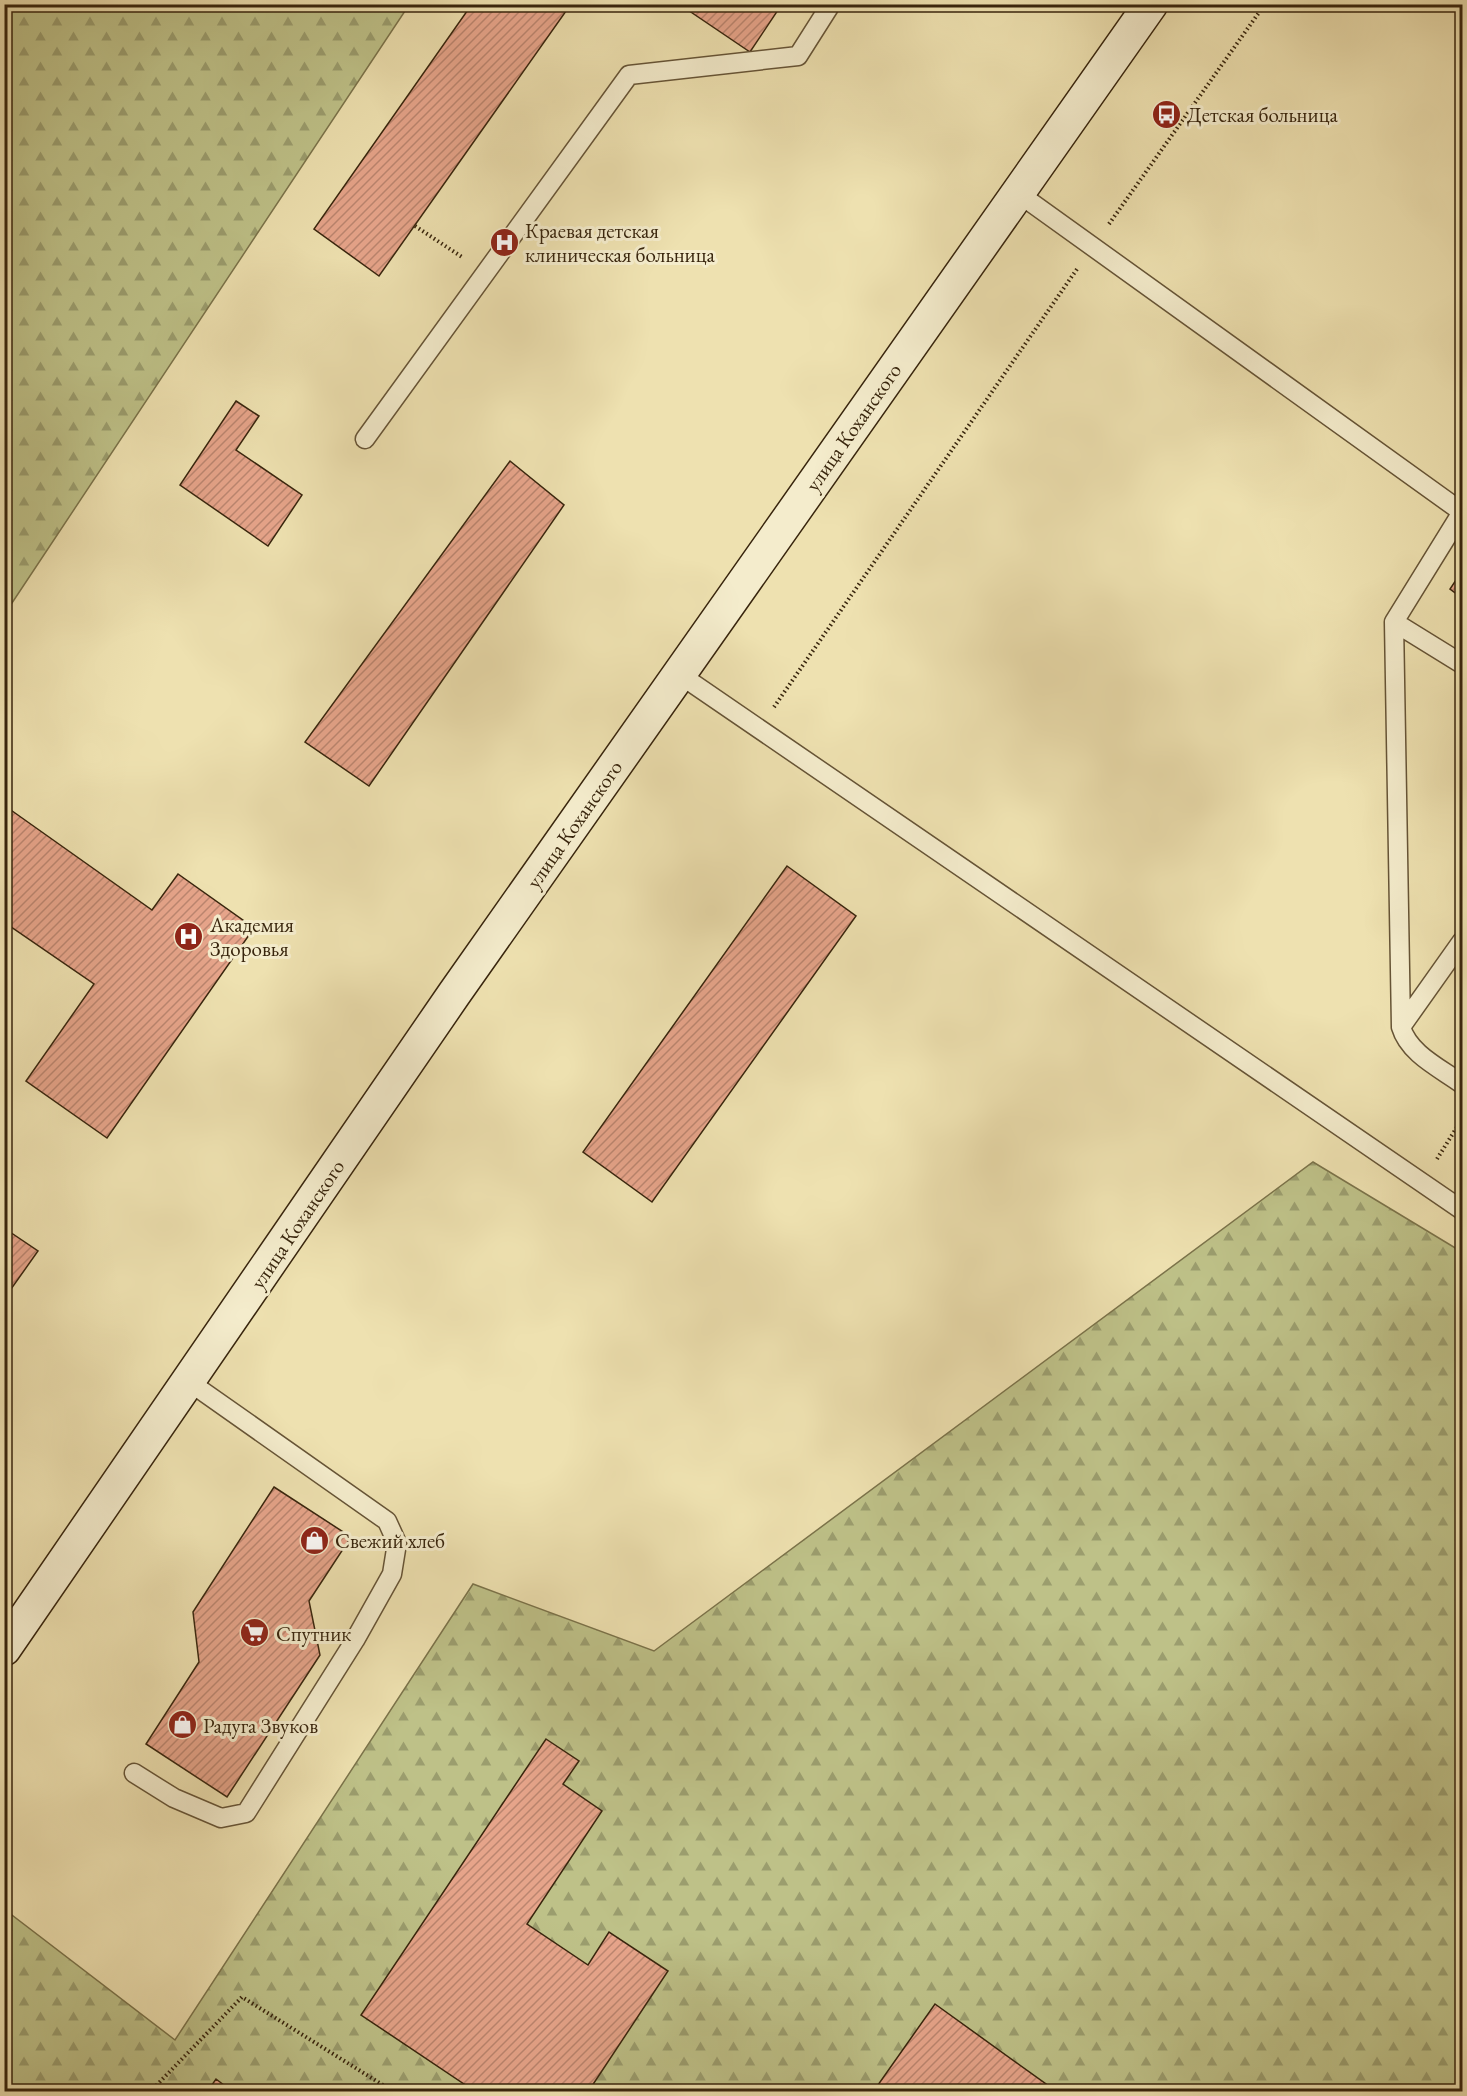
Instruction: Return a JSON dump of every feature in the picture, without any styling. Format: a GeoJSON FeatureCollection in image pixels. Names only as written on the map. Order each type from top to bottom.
{"type":"FeatureCollection","features":[{"type":"Feature","properties":{"kind":"street","name":"улица Коханского"},"geometry":{"type":"LineString","coordinates":[[4,1649],[437,1019],[1150,4]]}},
{"type":"Feature","properties":{"kind":"lane"},"geometry":{"type":"LineString","coordinates":[[364,439],[629,75],[798,56],[831,4]]}},
{"type":"Feature","properties":{"kind":"lane"},"geometry":{"type":"LineString","coordinates":[[1018,193],[1462,512],[1394,622],[1401,1027],[1404,1039],[1413,1049],[1462,1084]]}},
{"type":"Feature","properties":{"kind":"lane"},"geometry":{"type":"LineString","coordinates":[[1394,622],[1462,664]]}},
{"type":"Feature","properties":{"kind":"lane"},"geometry":{"type":"LineString","coordinates":[[679,674],[1462,1210]]}},
{"type":"Feature","properties":{"kind":"lane"},"geometry":{"type":"LineString","coordinates":[[1401,1027],[1462,941]]}},
{"type":"Feature","properties":{"kind":"lane"},"geometry":{"type":"LineString","coordinates":[[134,1773],[174,1798],[221,1818],[246,1813],[355,1640],[387,1584],[392,1574],[397,1543],[387,1521],[188,1381]]}},
{"type":"Feature","properties":{"kind":"path"},"geometry":{"type":"LineString","coordinates":[[759,729],[1093,246],[1265,4]]}},
{"type":"Feature","properties":{"kind":"path"},"geometry":{"type":"LineString","coordinates":[[415,226],[486,273]]}},
{"type":"Feature","properties":{"kind":"path"},"geometry":{"type":"LineString","coordinates":[[1422,1183],[1462,1119]]}},
{"type":"Feature","properties":{"kind":"path"},"geometry":{"type":"LineString","coordinates":[[150,2091],[242,1997],[394,2091]]}},
{"type":"Feature","properties":{"kind":"green space"},"geometry":{"type":"Polygon","coordinates":[[[5,4],[409,5],[10,606],[4,603],[5,4]]]}},
{"type":"Feature","properties":{"kind":"green space"},"geometry":{"type":"Polygon","coordinates":[[[1313,1162],[1462,1252],[1462,2091],[5,2091],[4,1909],[175,2040],[473,1584],[654,1651],[1313,1162]]]}},
{"type":"Feature","properties":{"kind":"building"},"geometry":{"type":"Polygon","coordinates":[[[472,4],[571,4],[379,276],[314,229],[472,4]]]}},
{"type":"Feature","properties":{"kind":"building"},"geometry":{"type":"Polygon","coordinates":[[[683,4],[782,4],[750,52],[682,6],[683,4]]]}},
{"type":"Feature","properties":{"kind":"building"},"geometry":{"type":"Polygon","coordinates":[[[236,401],[259,416],[236,450],[302,495],[268,546],[180,485],[236,401]]]}},
{"type":"Feature","properties":{"kind":"building"},"geometry":{"type":"Polygon","coordinates":[[[510,461],[564,505],[369,786],[305,742],[510,461]]]}},
{"type":"Feature","properties":{"kind":"building"},"geometry":{"type":"Polygon","coordinates":[[[1462,571],[1462,598],[1450,589],[1462,571]]]}},
{"type":"Feature","properties":{"kind":"building","name":"Академия Здоровья"},"geometry":{"type":"Polygon","coordinates":[[[8,808],[152,910],[178,874],[254,928],[107,1138],[26,1081],[94,984],[4,922],[4,813],[8,808]]]}},
{"type":"Feature","properties":{"kind":"building"},"geometry":{"type":"Polygon","coordinates":[[[787,866],[856,916],[652,1202],[583,1152],[787,866]]]}},
{"type":"Feature","properties":{"kind":"building"},"geometry":{"type":"Polygon","coordinates":[[[4,1228],[38,1251],[4,1299],[4,1228]]]}},
{"type":"Feature","properties":{"kind":"building","name":"Спутник"},"geometry":{"type":"Polygon","coordinates":[[[274,1487],[351,1537],[309,1601],[320,1655],[227,1797],[146,1744],[199,1662],[193,1612],[274,1487]]]}},
{"type":"Feature","properties":{"kind":"building"},"geometry":{"type":"Polygon","coordinates":[[[546,1739],[579,1761],[563,1784],[602,1811],[527,1924],[588,1965],[609,1932],[668,1971],[588,2092],[476,2092],[361,2015],[546,1739]]]}},
{"type":"Feature","properties":{"kind":"building"},"geometry":{"type":"Polygon","coordinates":[[[935,2004],[1046,2084],[1040,2092],[873,2092],[935,2004]]]}},
{"type":"Feature","properties":{"kind":"building"},"geometry":{"type":"Polygon","coordinates":[[[216,2079],[233,2092],[207,2092],[216,2079]]]}},
{"type":"Feature","properties":{"kind":"place","name":"Детская больница"},"geometry":{"type":"Point","coordinates":[1166,114]}},
{"type":"Feature","properties":{"kind":"place","name":"Краевая детская клиническая больница"},"geometry":{"type":"Point","coordinates":[504,242]}},
{"type":"Feature","properties":{"kind":"place","name":"Академия Здоровья"},"geometry":{"type":"Point","coordinates":[189,936]}},
{"type":"Feature","properties":{"kind":"place","name":"Свежий хлеб"},"geometry":{"type":"Point","coordinates":[314,1540]}},
{"type":"Feature","properties":{"kind":"place","name":"Спутник"},"geometry":{"type":"Point","coordinates":[255,1633]}},
{"type":"Feature","properties":{"kind":"place","name":"Радуга Звуков"},"geometry":{"type":"Point","coordinates":[182,1725]}}]}
